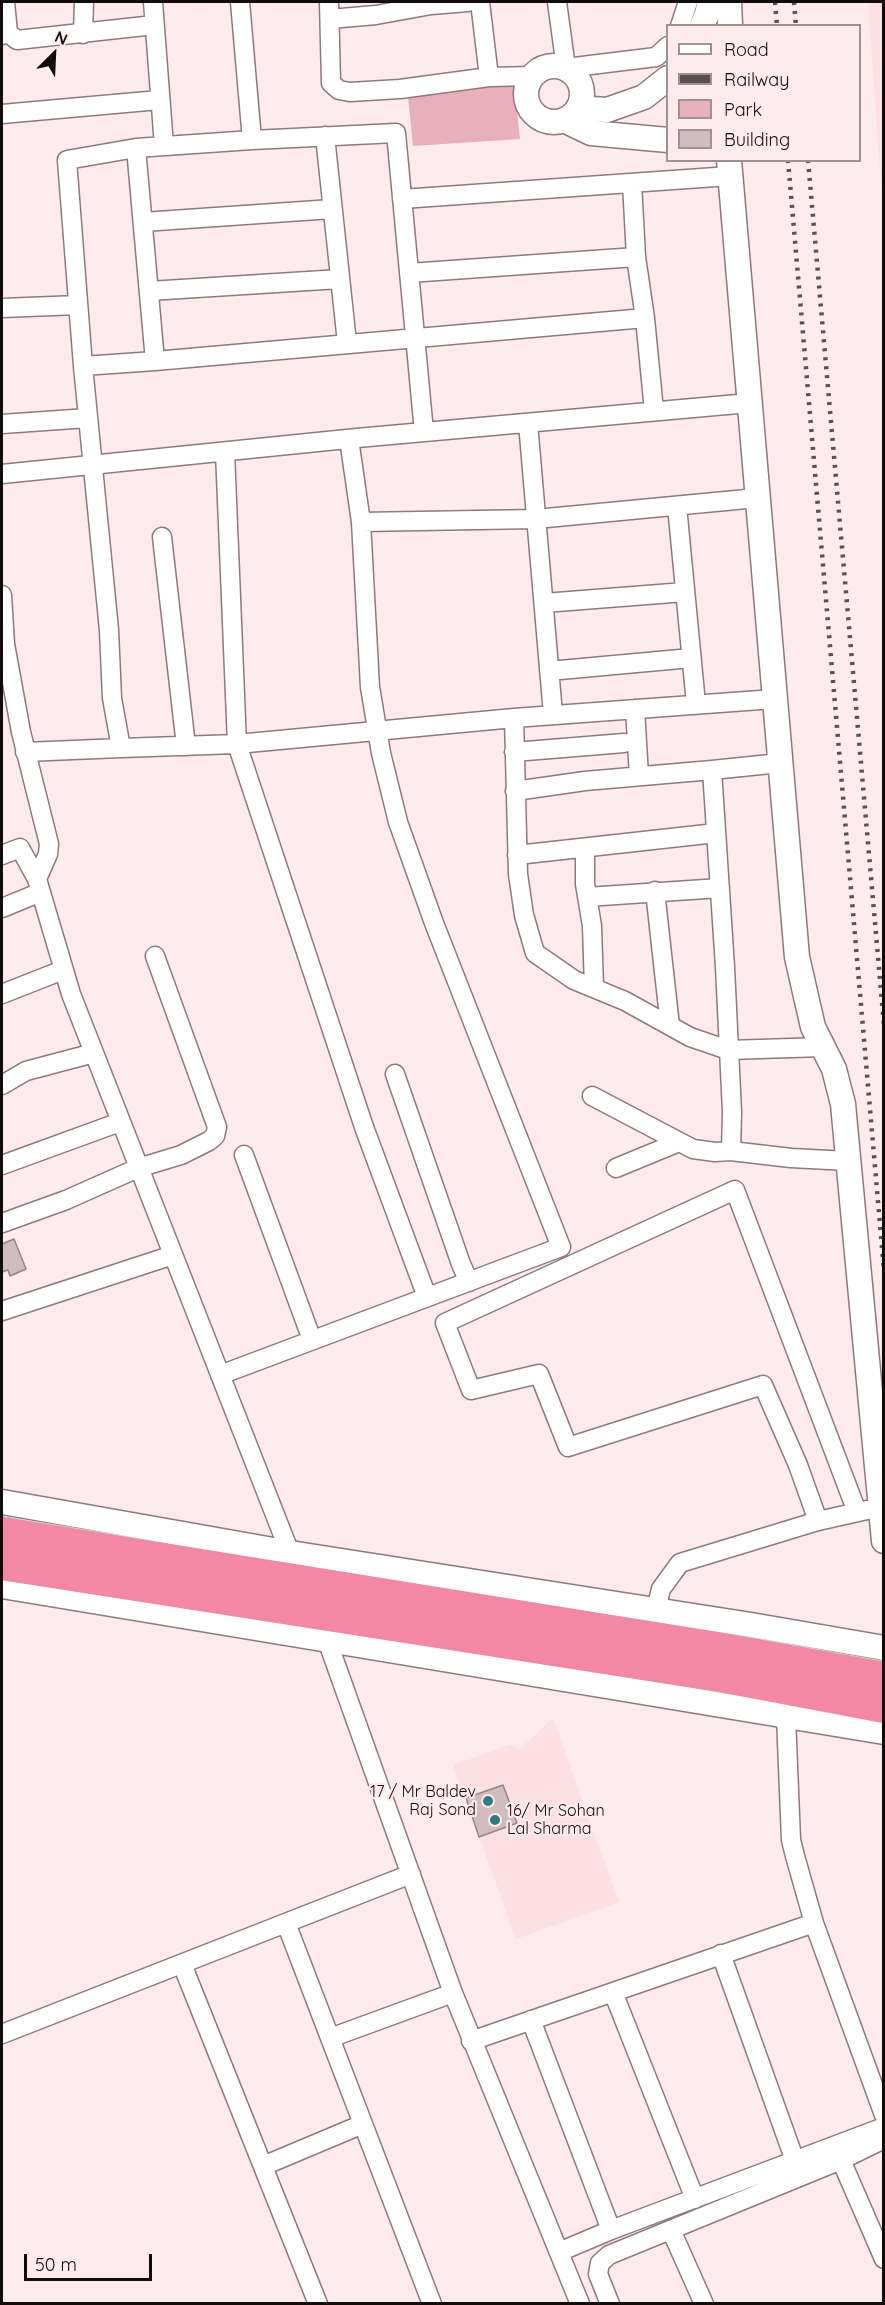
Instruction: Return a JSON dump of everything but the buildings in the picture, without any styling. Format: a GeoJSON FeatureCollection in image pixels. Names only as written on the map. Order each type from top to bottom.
{"type":"FeatureCollection","features":[{"type":"Feature","properties":{"kind":"highway"},"geometry":{"type":"LineString","coordinates":[[2,1533],[723,1648],[884,1678]]}},
{"type":"Feature","properties":{"kind":"highway"},"geometry":{"type":"LineString","coordinates":[[2,1564],[720,1676],[884,1707]]}},
{"type":"Feature","properties":{"kind":"street"},"geometry":{"type":"LineString","coordinates":[[4,2],[5,34],[17,39],[154,25]]}},
{"type":"Feature","properties":{"kind":"street"},"geometry":{"type":"LineString","coordinates":[[83,34],[84,2]]}},
{"type":"Feature","properties":{"kind":"street"},"geometry":{"type":"LineString","coordinates":[[153,2],[164,146]]}},
{"type":"Feature","properties":{"kind":"street"},"geometry":{"type":"LineString","coordinates":[[240,2],[252,140]]}},
{"type":"Feature","properties":{"kind":"street"},"geometry":{"type":"LineString","coordinates":[[468,2],[405,5],[376,15],[329,10],[331,84],[339,90],[350,92],[400,89],[489,77],[533,76],[548,67],[566,68],[656,57],[666,48]]}},
{"type":"Feature","properties":{"kind":"street"},"geometry":{"type":"LineString","coordinates":[[480,2],[489,77]]}},
{"type":"Feature","properties":{"kind":"street"},"geometry":{"type":"LineString","coordinates":[[557,2],[566,68],[579,81],[582,90],[571,114]]}},
{"type":"Feature","properties":{"kind":"street"},"geometry":{"type":"LineString","coordinates":[[681,24],[688,2]]}},
{"type":"Feature","properties":{"kind":"street"},"geometry":{"type":"LineString","coordinates":[[703,24],[710,2]]}},
{"type":"Feature","properties":{"kind":"street"},"geometry":{"type":"LineString","coordinates":[[729,2],[730,24]]}},
{"type":"Feature","properties":{"kind":"street"},"geometry":{"type":"LineString","coordinates":[[533,76],[527,93],[532,110],[546,120],[571,114],[607,110],[644,97],[666,80]]}},
{"type":"Feature","properties":{"kind":"street"},"geometry":{"type":"LineString","coordinates":[[2,114],[159,100]]}},
{"type":"Feature","properties":{"kind":"street"},"geometry":{"type":"LineString","coordinates":[[571,114],[591,133],[666,140]]}},
{"type":"Feature","properties":{"kind":"street"},"geometry":{"type":"LineString","coordinates":[[121,748],[112,698],[67,160],[136,148],[396,133],[424,432]]}},
{"type":"Feature","properties":{"kind":"street"},"geometry":{"type":"LineString","coordinates":[[325,136],[347,344]]}},
{"type":"Feature","properties":{"kind":"street"},"geometry":{"type":"LineString","coordinates":[[136,148],[155,361]]}},
{"type":"Feature","properties":{"kind":"street"},"geometry":{"type":"LineString","coordinates":[[402,199],[632,183],[729,168],[797,957],[813,1027],[834,1069],[843,1104],[869,1509]]}},
{"type":"Feature","properties":{"kind":"street"},"geometry":{"type":"LineString","coordinates":[[632,183],[636,257],[645,318],[654,411]]}},
{"type":"Feature","properties":{"kind":"street"},"geometry":{"type":"LineString","coordinates":[[143,222],[332,209]]}},
{"type":"Feature","properties":{"kind":"street"},"geometry":{"type":"LineString","coordinates":[[409,273],[636,257]]}},
{"type":"Feature","properties":{"kind":"street"},"geometry":{"type":"LineString","coordinates":[[149,291],[340,279]]}},
{"type":"Feature","properties":{"kind":"street"},"geometry":{"type":"LineString","coordinates":[[2,308],[78,305]]}},
{"type":"Feature","properties":{"kind":"street"},"geometry":{"type":"LineString","coordinates":[[83,366],[645,318]]}},
{"type":"Feature","properties":{"kind":"street"},"geometry":{"type":"LineString","coordinates":[[2,474],[350,439],[749,403]]}},
{"type":"Feature","properties":{"kind":"street"},"geometry":{"type":"LineString","coordinates":[[2,424],[88,418]]}},
{"type":"Feature","properties":{"kind":"street"},"geometry":{"type":"LineString","coordinates":[[528,423],[553,714]]}},
{"type":"Feature","properties":{"kind":"street"},"geometry":{"type":"LineString","coordinates":[[220,1375],[561,1247],[434,923],[398,822],[377,730],[370,687],[361,522],[350,439]]}},
{"type":"Feature","properties":{"kind":"street"},"geometry":{"type":"LineString","coordinates":[[225,452],[237,744],[364,1127],[427,1297]]}},
{"type":"Feature","properties":{"kind":"street"},"geometry":{"type":"LineString","coordinates":[[361,522],[536,519],[757,498]]}},
{"type":"Feature","properties":{"kind":"street"},"geometry":{"type":"LineString","coordinates":[[677,506],[696,704]]}},
{"type":"Feature","properties":{"kind":"street"},"geometry":{"type":"LineString","coordinates":[[162,537],[186,746]]}},
{"type":"Feature","properties":{"kind":"street"},"geometry":{"type":"LineString","coordinates":[[544,603],[685,592]]}},
{"type":"Feature","properties":{"kind":"street"},"geometry":{"type":"LineString","coordinates":[[2,595],[5,644],[25,752],[49,844],[39,886],[2,908]]}},
{"type":"Feature","properties":{"kind":"street"},"geometry":{"type":"LineString","coordinates":[[549,670],[692,658]]}},
{"type":"Feature","properties":{"kind":"street"},"geometry":{"type":"LineString","coordinates":[[25,752],[237,744],[553,714],[774,699]]}},
{"type":"Feature","properties":{"kind":"street"},"geometry":{"type":"LineString","coordinates":[[635,709],[639,776]]}},
{"type":"Feature","properties":{"kind":"street"},"geometry":{"type":"LineString","coordinates":[[514,718],[518,874],[535,953],[574,980],[625,1001],[690,1037],[728,1050],[823,1047]]}},
{"type":"Feature","properties":{"kind":"street"},"geometry":{"type":"LineString","coordinates":[[514,752],[624,743]]}},
{"type":"Feature","properties":{"kind":"street"},"geometry":{"type":"LineString","coordinates":[[515,791],[585,781],[780,763]]}},
{"type":"Feature","properties":{"kind":"street"},"geometry":{"type":"LineString","coordinates":[[712,770],[732,1112],[731,1151]]}},
{"type":"Feature","properties":{"kind":"street"},"geometry":{"type":"LineString","coordinates":[[2,855],[20,848],[46,830]]}},
{"type":"Feature","properties":{"kind":"street"},"geometry":{"type":"LineString","coordinates":[[517,855],[716,833]]}},
{"type":"Feature","properties":{"kind":"street"},"geometry":{"type":"LineString","coordinates":[[20,848],[39,886],[63,970],[120,1122],[290,1553]]}},
{"type":"Feature","properties":{"kind":"street"},"geometry":{"type":"LineString","coordinates":[[585,848],[587,897],[592,926],[594,988]]}},
{"type":"Feature","properties":{"kind":"street"},"geometry":{"type":"LineString","coordinates":[[587,897],[720,888]]}},
{"type":"Feature","properties":{"kind":"street"},"geometry":{"type":"LineString","coordinates":[[655,891],[670,1026]]}},
{"type":"Feature","properties":{"kind":"street"},"geometry":{"type":"LineString","coordinates":[[2,1223],[66,1200],[138,1168],[181,1155],[215,1136],[217,1127],[155,956]]}},
{"type":"Feature","properties":{"kind":"street"},"geometry":{"type":"LineString","coordinates":[[2,994],[63,970]]}},
{"type":"Feature","properties":{"kind":"street"},"geometry":{"type":"LineString","coordinates":[[2,1085],[26,1071],[94,1053]]}},
{"type":"Feature","properties":{"kind":"street"},"geometry":{"type":"LineString","coordinates":[[395,1074],[469,1282]]}},
{"type":"Feature","properties":{"kind":"street"},"geometry":{"type":"LineString","coordinates":[[592,1096],[693,1149],[848,1161]]}},
{"type":"Feature","properties":{"kind":"street"},"geometry":{"type":"LineString","coordinates":[[2,1165],[120,1122]]}},
{"type":"Feature","properties":{"kind":"street"},"geometry":{"type":"LineString","coordinates":[[616,1168],[679,1142]]}},
{"type":"Feature","properties":{"kind":"street"},"geometry":{"type":"LineString","coordinates":[[244,1155],[312,1340]]}},
{"type":"Feature","properties":{"kind":"street"},"geometry":{"type":"LineString","coordinates":[[818,1521],[798,1465],[763,1385],[568,1447],[539,1374],[471,1390],[446,1323],[735,1190],[884,1541]]}},
{"type":"Feature","properties":{"kind":"street"},"geometry":{"type":"LineString","coordinates":[[2,1311],[173,1255]]}},
{"type":"Feature","properties":{"kind":"street"},"geometry":{"type":"LineString","coordinates":[[2,1502],[290,1553],[884,1648]]}},
{"type":"Feature","properties":{"kind":"street"},"geometry":{"type":"LineString","coordinates":[[656,1610],[661,1589],[680,1563],[818,1521],[869,1509]]}},
{"type":"Feature","properties":{"kind":"street"},"geometry":{"type":"LineString","coordinates":[[2,1586],[884,1732]]}},
{"type":"Feature","properties":{"kind":"street"},"geometry":{"type":"LineString","coordinates":[[327,1640],[453,1994],[580,2304]]}},
{"type":"Feature","properties":{"kind":"street"},"geometry":{"type":"LineString","coordinates":[[786,1717],[791,1840],[814,1923],[884,2115]]}},
{"type":"Feature","properties":{"kind":"street"},"geometry":{"type":"LineString","coordinates":[[2,2034],[411,1874]]}},
{"type":"Feature","properties":{"kind":"street"},"geometry":{"type":"LineString","coordinates":[[286,1923],[432,2304]]}},
{"type":"Feature","properties":{"kind":"street"},"geometry":{"type":"LineString","coordinates":[[471,2041],[814,1923]]}},
{"type":"Feature","properties":{"kind":"street"},"geometry":{"type":"LineString","coordinates":[[722,1954],[795,2161]]}},
{"type":"Feature","properties":{"kind":"street"},"geometry":{"type":"LineString","coordinates":[[182,1964],[318,2304]]}},
{"type":"Feature","properties":{"kind":"street"},"geometry":{"type":"LineString","coordinates":[[613,1992],[695,2199]]}},
{"type":"Feature","properties":{"kind":"street"},"geometry":{"type":"LineString","coordinates":[[330,2038],[453,1994]]}},
{"type":"Feature","properties":{"kind":"street"},"geometry":{"type":"LineString","coordinates":[[531,2020],[611,2230]]}},
{"type":"Feature","properties":{"kind":"street"},"geometry":{"type":"LineString","coordinates":[[263,2166],[363,2124]]}},
{"type":"Feature","properties":{"kind":"street"},"geometry":{"type":"LineString","coordinates":[[559,2252],[611,2230],[884,2127]]}},
{"type":"Feature","properties":{"kind":"street"},"geometry":{"type":"LineString","coordinates":[[610,2304],[598,2274],[600,2263],[609,2255],[841,2160],[884,2139]]}},
{"type":"Feature","properties":{"kind":"street"},"geometry":{"type":"LineString","coordinates":[[841,2160],[884,2259]]}},
{"type":"Feature","properties":{"kind":"street"},"geometry":{"type":"LineString","coordinates":[[671,2230],[704,2304]]}},
{"type":"Feature","properties":{"kind":"shaded area"},"geometry":{"type":"Polygon","coordinates":[[[868,2],[883,2],[883,213],[868,2]]]}},
{"type":"Feature","properties":{"kind":"shaded area"},"geometry":{"type":"Polygon","coordinates":[[[553,1718],[619,1902],[516,1939],[453,1765],[510,1745],[520,1749],[553,1718]]]}},
{"type":"Feature","properties":{"kind":"green space"},"geometry":{"type":"Polygon","coordinates":[[[514,84],[520,139],[413,146],[408,97],[514,84]]]}},
{"type":"Feature","properties":{"kind":"railway"},"geometry":{"type":"LineString","coordinates":[[775,2],[777,24]]}},
{"type":"Feature","properties":{"kind":"railway"},"geometry":{"type":"LineString","coordinates":[[794,2],[796,24]]}},
{"type":"Feature","properties":{"kind":"railway"},"geometry":{"type":"LineString","coordinates":[[788,162],[884,1271]]}},
{"type":"Feature","properties":{"kind":"railway"},"geometry":{"type":"LineString","coordinates":[[808,162],[884,1025]]}},
{"type":"Feature","properties":{"kind":"place","name":"17 / Mr Baldev Raj Sond"},"geometry":{"type":"Point","coordinates":[488,1801]}},
{"type":"Feature","properties":{"kind":"place","name":"16/ Mr Sohan Lal Sharma"},"geometry":{"type":"Point","coordinates":[495,1820]}}]}
